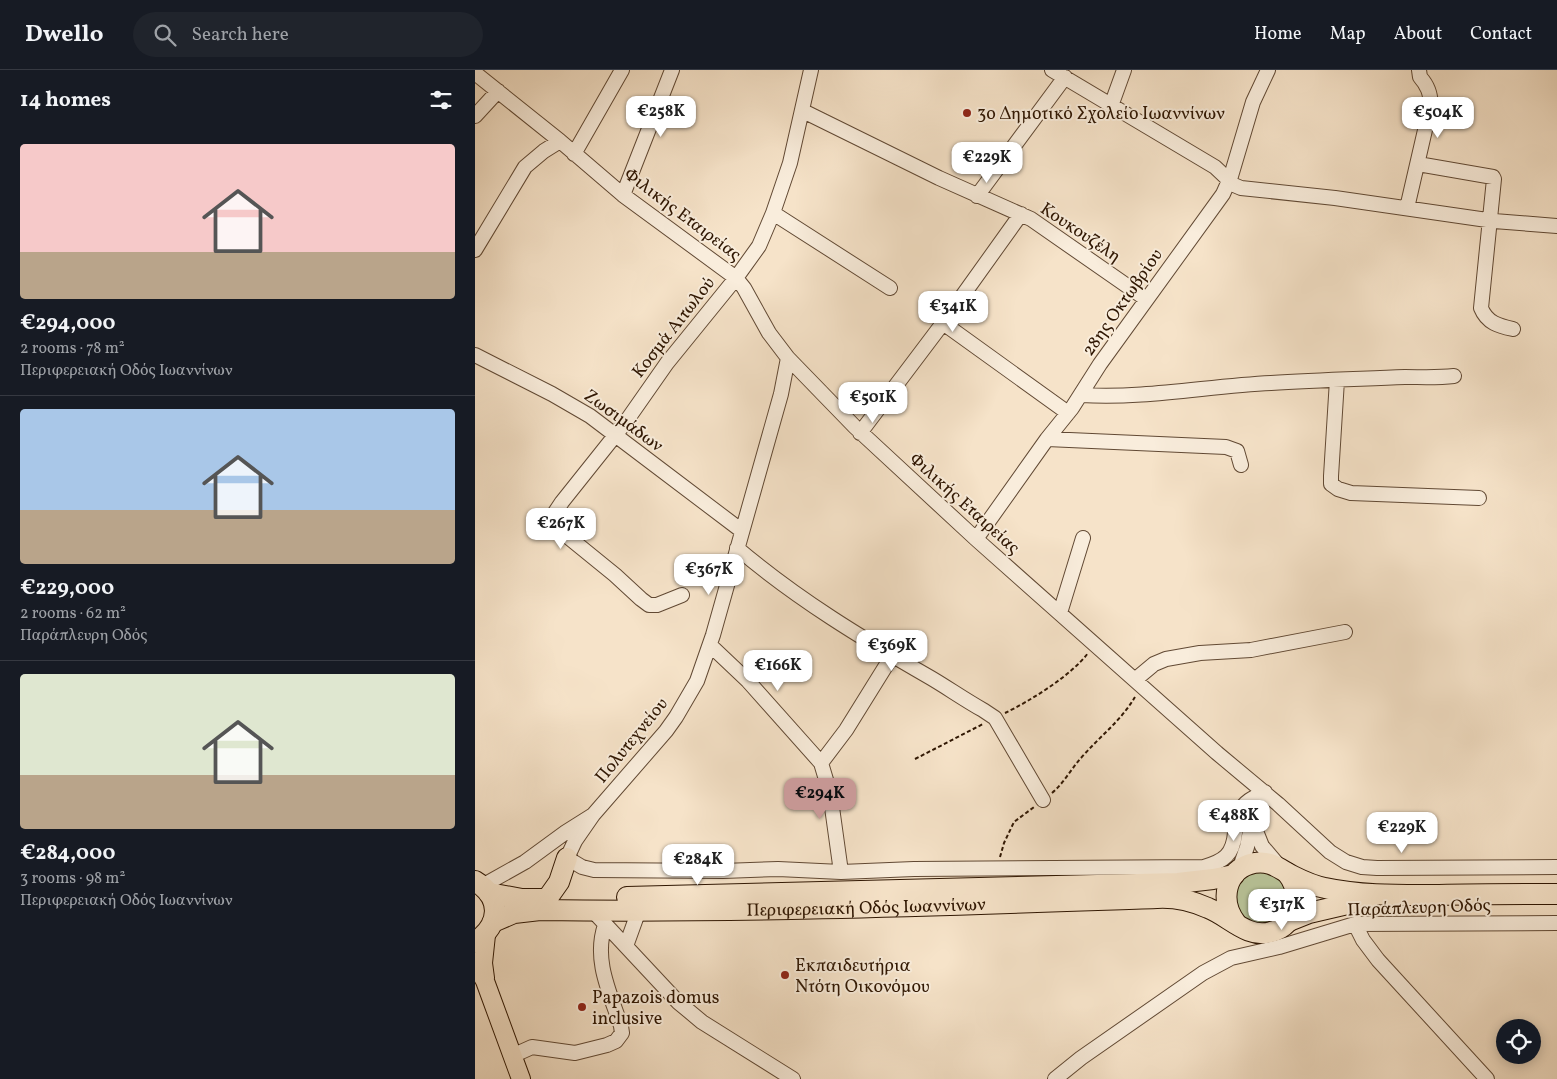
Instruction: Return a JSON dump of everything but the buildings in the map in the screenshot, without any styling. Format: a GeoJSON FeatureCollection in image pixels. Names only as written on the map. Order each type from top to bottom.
{"type":"FeatureCollection","features":[{"type":"Feature","properties":{"kind":"highway"},"geometry":{"type":"LineString","coordinates":[[547,899],[559,882],[567,858]]}},
{"type":"Feature","properties":{"kind":"highway","name":"Περιφερειακή Οδός Ιωαννίνων"},"geometry":{"type":"LineString","coordinates":[[482,887],[522,899],[547,899],[1178,883],[1213,880],[1237,873],[1245,866],[1260,862],[1267,863],[1323,888],[1389,895],[1557,894]]}},
{"type":"Feature","properties":{"kind":"highway"},"geometry":{"type":"LineString","coordinates":[[1284,871],[1295,886],[1297,900],[1293,915],[1289,921]]}},
{"type":"Feature","properties":{"kind":"highway"},"geometry":{"type":"LineString","coordinates":[[1236,923],[1231,917],[1226,903],[1227,888],[1237,873]]}},
{"type":"Feature","properties":{"kind":"highway"},"geometry":{"type":"LineString","coordinates":[[482,887],[493,902],[495,912],[485,933]]}},
{"type":"Feature","properties":{"kind":"highway","name":"Περιφερειακή Οδός Ιωαννίνων"},"geometry":{"type":"LineString","coordinates":[[485,933],[513,913],[526,911],[599,918],[639,910],[980,904],[1164,898],[1196,903],[1209,908],[1248,931],[1270,941],[1280,928],[1289,921],[1322,910],[1389,895]]}},
{"type":"Feature","properties":{"kind":"main road"},"geometry":{"type":"LineString","coordinates":[[485,933],[483,962],[485,981]]}},
{"type":"Feature","properties":{"kind":"main road"},"geometry":{"type":"LineString","coordinates":[[475,963],[485,981],[521,1079]]}},
{"type":"Feature","properties":{"kind":"street"},"geometry":{"type":"LineString","coordinates":[[574,154],[622,70]]}},
{"type":"Feature","properties":{"kind":"street"},"geometry":{"type":"LineString","coordinates":[[623,195],[672,70]]}},
{"type":"Feature","properties":{"kind":"street","name":"Κοσμά Αιτωλού"},"geometry":{"type":"LineString","coordinates":[[682,596],[657,605],[649,605],[567,536],[554,519],[556,509],[615,436],[667,363],[736,278],[759,246],[773,213],[790,163],[811,70]]}},
{"type":"Feature","properties":{"kind":"street"},"geometry":{"type":"LineString","coordinates":[[1052,70],[1215,167],[1237,187],[1335,198],[1490,220],[1557,226]]}},
{"type":"Feature","properties":{"kind":"street"},"geometry":{"type":"LineString","coordinates":[[1111,106],[1123,70]]}},
{"type":"Feature","properties":{"kind":"street","name":"28ης Οκτωβρίου"},"geometry":{"type":"LineString","coordinates":[[976,539],[1047,439],[1081,395],[1100,364],[1223,194],[1229,181],[1253,102],[1268,70]]}},
{"type":"Feature","properties":{"kind":"street"},"geometry":{"type":"LineString","coordinates":[[1407,208],[1431,104],[1430,92],[1426,83],[1420,78],[1419,70]]}},
{"type":"Feature","properties":{"kind":"street","name":"Φιλικής Εταιρείας"},"geometry":{"type":"LineString","coordinates":[[475,73],[560,141],[623,195],[736,278],[744,288],[769,333],[788,358],[861,433],[976,539],[1139,681],[1217,752],[1265,792]]}},
{"type":"Feature","properties":{"kind":"street"},"geometry":{"type":"LineString","coordinates":[[977,196],[1065,78]]}},
{"type":"Feature","properties":{"kind":"street"},"geometry":{"type":"LineString","coordinates":[[475,116],[498,91]]}},
{"type":"Feature","properties":{"kind":"street","name":"Κουκουζέλη"},"geometry":{"type":"LineString","coordinates":[[803,110],[977,196],[1021,214],[1146,299]]}},
{"type":"Feature","properties":{"kind":"street"},"geometry":{"type":"LineString","coordinates":[[475,250],[525,167],[544,151],[560,141]]}},
{"type":"Feature","properties":{"kind":"street"},"geometry":{"type":"LineString","coordinates":[[1417,164],[1493,177],[1481,308],[1484,315],[1495,324],[1513,329]]}},
{"type":"Feature","properties":{"kind":"street"},"geometry":{"type":"LineString","coordinates":[[773,213],[890,288]]}},
{"type":"Feature","properties":{"kind":"street"},"geometry":{"type":"LineString","coordinates":[[861,433],[1021,214]]}},
{"type":"Feature","properties":{"kind":"street"},"geometry":{"type":"LineString","coordinates":[[943,323],[1068,413]]}},
{"type":"Feature","properties":{"kind":"street","name":"Ζωσιμάδων"},"geometry":{"type":"LineString","coordinates":[[475,355],[552,394],[590,416],[742,531]]}},
{"type":"Feature","properties":{"kind":"street","name":"Πολυτεχνείου"},"geometry":{"type":"LineString","coordinates":[[482,887],[525,862],[593,815],[666,731],[697,681],[710,645],[781,394],[788,358]]}},
{"type":"Feature","properties":{"kind":"street"},"geometry":{"type":"LineString","coordinates":[[1081,395],[1154,394],[1269,383],[1454,376]]}},
{"type":"Feature","properties":{"kind":"street"},"geometry":{"type":"LineString","coordinates":[[1337,380],[1331,476],[1331,484],[1337,489],[1351,493],[1479,498]]}},
{"type":"Feature","properties":{"kind":"street"},"geometry":{"type":"LineString","coordinates":[[1047,439],[1226,447],[1237,452],[1241,465]]}},
{"type":"Feature","properties":{"kind":"street"},"geometry":{"type":"LineString","coordinates":[[1060,613],[1083,538]]}},
{"type":"Feature","properties":{"kind":"street"},"geometry":{"type":"LineString","coordinates":[[737,548],[786,588],[826,616],[995,718],[1043,800]]}},
{"type":"Feature","properties":{"kind":"street"},"geometry":{"type":"LineString","coordinates":[[1139,681],[1154,664],[1191,654],[1257,649],[1345,632]]}},
{"type":"Feature","properties":{"kind":"street"},"geometry":{"type":"LineString","coordinates":[[710,645],[748,681],[821,763],[830,793],[841,872]]}},
{"type":"Feature","properties":{"kind":"street"},"geometry":{"type":"LineString","coordinates":[[821,763],[846,730],[892,656]]}},
{"type":"Feature","properties":{"kind":"street"},"geometry":{"type":"LineString","coordinates":[[593,815],[575,840],[567,858],[582,867],[612,872],[778,869],[841,872],[1204,867],[1218,863],[1226,857],[1232,847],[1239,813],[1245,803],[1265,792]]}},
{"type":"Feature","properties":{"kind":"street"},"geometry":{"type":"LineString","coordinates":[[1237,873],[1247,848],[1254,810],[1265,792]]}},
{"type":"Feature","properties":{"kind":"street"},"geometry":{"type":"LineString","coordinates":[[1265,792],[1330,852],[1346,862],[1377,868],[1557,866]]}},
{"type":"Feature","properties":{"kind":"street"},"geometry":{"type":"LineString","coordinates":[[1252,820],[1262,846],[1284,871]]}},
{"type":"Feature","properties":{"kind":"street"},"geometry":{"type":"LineString","coordinates":[[626,946],[639,910]]}},
{"type":"Feature","properties":{"kind":"street"},"geometry":{"type":"LineString","coordinates":[[599,918],[678,1002],[702,1022],[793,1079]]}},
{"type":"Feature","properties":{"kind":"street"},"geometry":{"type":"LineString","coordinates":[[512,1056],[532,1047],[575,1053],[611,1043],[622,1033],[601,966],[599,918]]}},
{"type":"Feature","properties":{"kind":"street","name":"Παράπλευρη Οδός"},"geometry":{"type":"LineString","coordinates":[[1055,1079],[1081,1058],[1217,965],[1270,941],[1355,924],[1557,923]]}},
{"type":"Feature","properties":{"kind":"street"},"geometry":{"type":"LineString","coordinates":[[1355,924],[1363,940],[1379,960],[1487,1079]]}},
{"type":"Feature","properties":{"kind":"path"},"geometry":{"type":"LineString","coordinates":[[915,759],[1022,705],[1083,661],[1095,644]]}},
{"type":"Feature","properties":{"kind":"path"},"geometry":{"type":"LineString","coordinates":[[999,869],[1004,843],[1014,822],[1057,789],[1081,758],[1119,721],[1137,694],[1139,681]]}},
{"type":"Feature","properties":{"kind":"green space"},"geometry":{"type":"Polygon","coordinates":[[[1262,869],[1281,878],[1290,904],[1273,925],[1245,924],[1231,901],[1242,876],[1262,869]]]}},
{"type":"Feature","properties":{"kind":"place","name":"3ο Δημοτικό Σχολείο Ιωαννίνων"},"geometry":{"type":"Point","coordinates":[967,113]}},
{"type":"Feature","properties":{"kind":"place","name":"Εκπαιδευτήρια Ντότη Οικονόμου"},"geometry":{"type":"Point","coordinates":[785,975]}},
{"type":"Feature","properties":{"kind":"place","name":"Papazois domus inclusive"},"geometry":{"type":"Point","coordinates":[582,1007]}}]}
